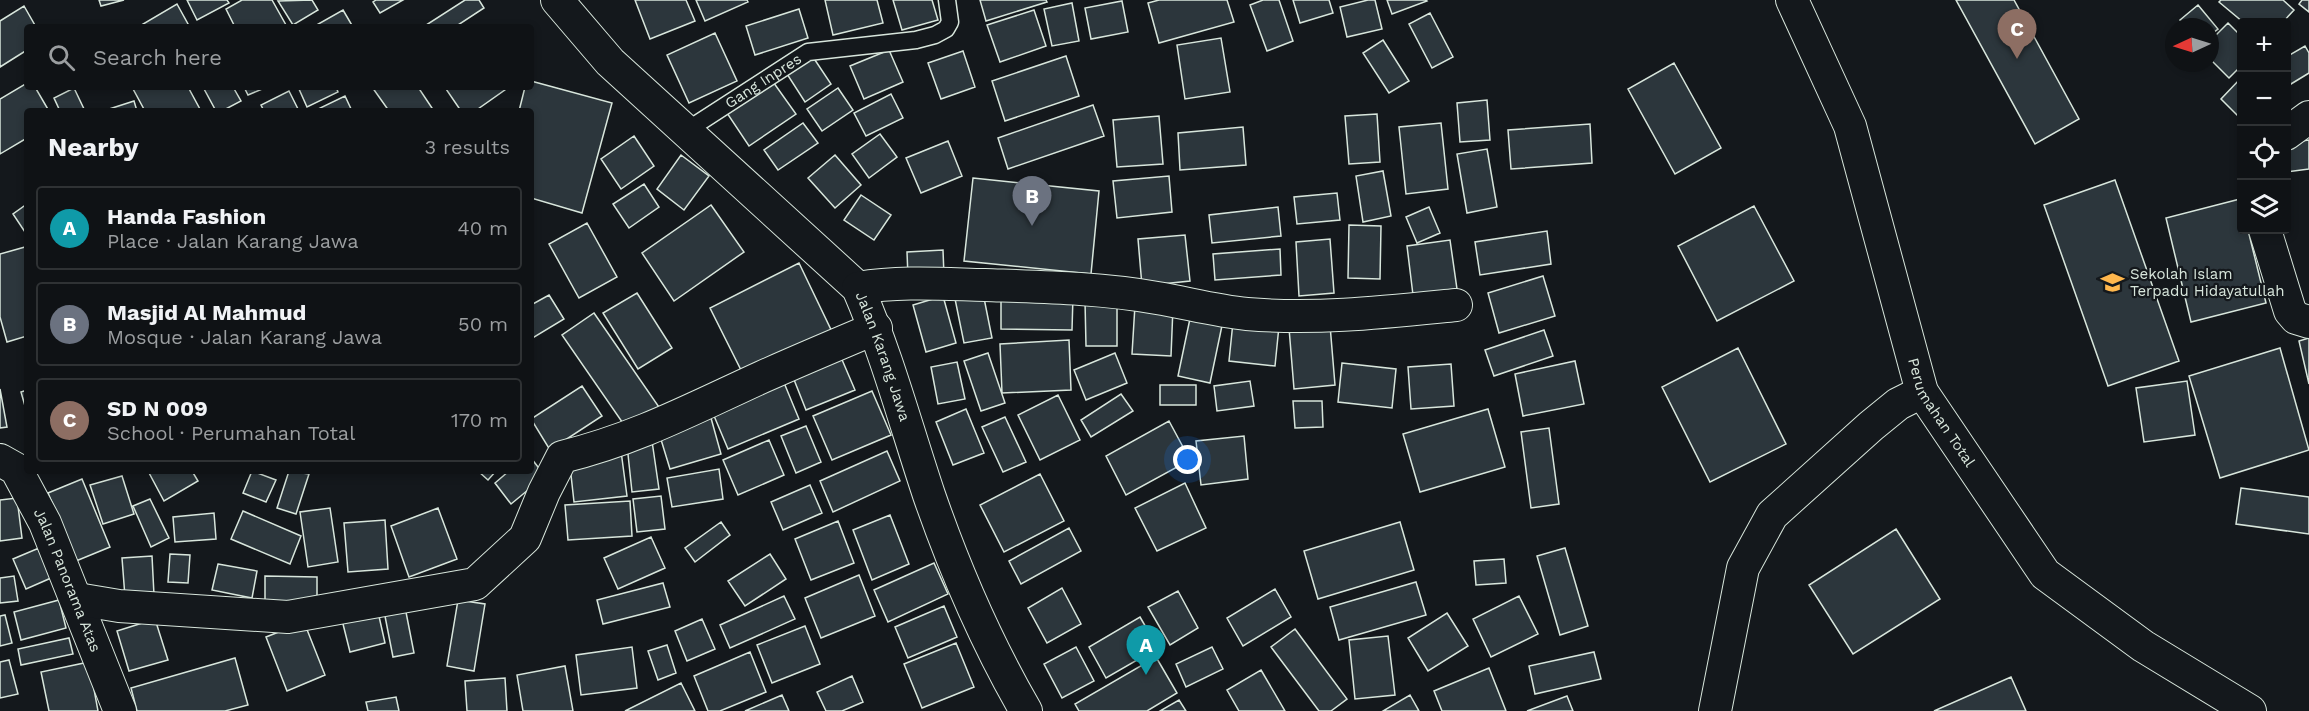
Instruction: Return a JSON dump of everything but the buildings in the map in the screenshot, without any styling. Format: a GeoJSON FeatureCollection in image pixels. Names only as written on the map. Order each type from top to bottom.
{"type":"FeatureCollection","features":[{"type":"Feature","properties":{"kind":"street","name":"Jalan Karang Jawa"},"geometry":{"type":"LineString","coordinates":[[557,0],[610,62],[858,288],[876,328],[930,496],[961,580],[1007,678],[1026,711]]}},
{"type":"Feature","properties":{"kind":"street","name":"Perumahan Total"},"geometry":{"type":"LineString","coordinates":[[1792,0],[1850,126],[1922,392],[2045,574],[2143,646],[2250,711]]}},
{"type":"Feature","properties":{"kind":"street"},"geometry":{"type":"LineString","coordinates":[[2291,130],[2309,117]]}},
{"type":"Feature","properties":{"kind":"street"},"geometry":{"type":"LineString","coordinates":[[2266,234],[2290,311],[2296,318],[2309,322]]}},
{"type":"Feature","properties":{"kind":"street"},"geometry":{"type":"LineString","coordinates":[[858,288],[909,283],[1071,288],[1157,298],[1234,312],[1289,316],[1332,316],[1456,305]]}},
{"type":"Feature","properties":{"kind":"street"},"geometry":{"type":"LineString","coordinates":[[77,599],[119,606],[288,617],[475,584],[525,538],[544,492],[562,457],[608,446],[668,422],[761,377],[876,328]]}},
{"type":"Feature","properties":{"kind":"street"},"geometry":{"type":"LineString","coordinates":[[1715,711],[1743,568],[1772,515],[1871,426],[1898,404],[1922,392]]}},
{"type":"Feature","properties":{"kind":"street","name":"Jalan Panorama Atas"},"geometry":{"type":"LineString","coordinates":[[0,460],[16,469],[45,523],[120,711]]}},
{"type":"Feature","properties":{"kind":"lane","name":"Gang Inpres"},"geometry":{"type":"LineString","coordinates":[[686,131],[808,52],[881,42],[916,40],[946,29],[950,22],[947,0]]}},
{"type":"Feature","properties":{"kind":"place","name":"SD N 009"},"geometry":{"type":"Point","coordinates":[2017,59]}},
{"type":"Feature","properties":{"kind":"place","name":"Masjid Al Mahmud"},"geometry":{"type":"Point","coordinates":[1032,226]}},
{"type":"Feature","properties":{"kind":"place","name":"Sekolah Islam Terpadu Hidayatullah"},"geometry":{"type":"Point","coordinates":[2112,283]}},
{"type":"Feature","properties":{"kind":"place","name":"Handa Fashion"},"geometry":{"type":"Point","coordinates":[1146,675]}}]}
